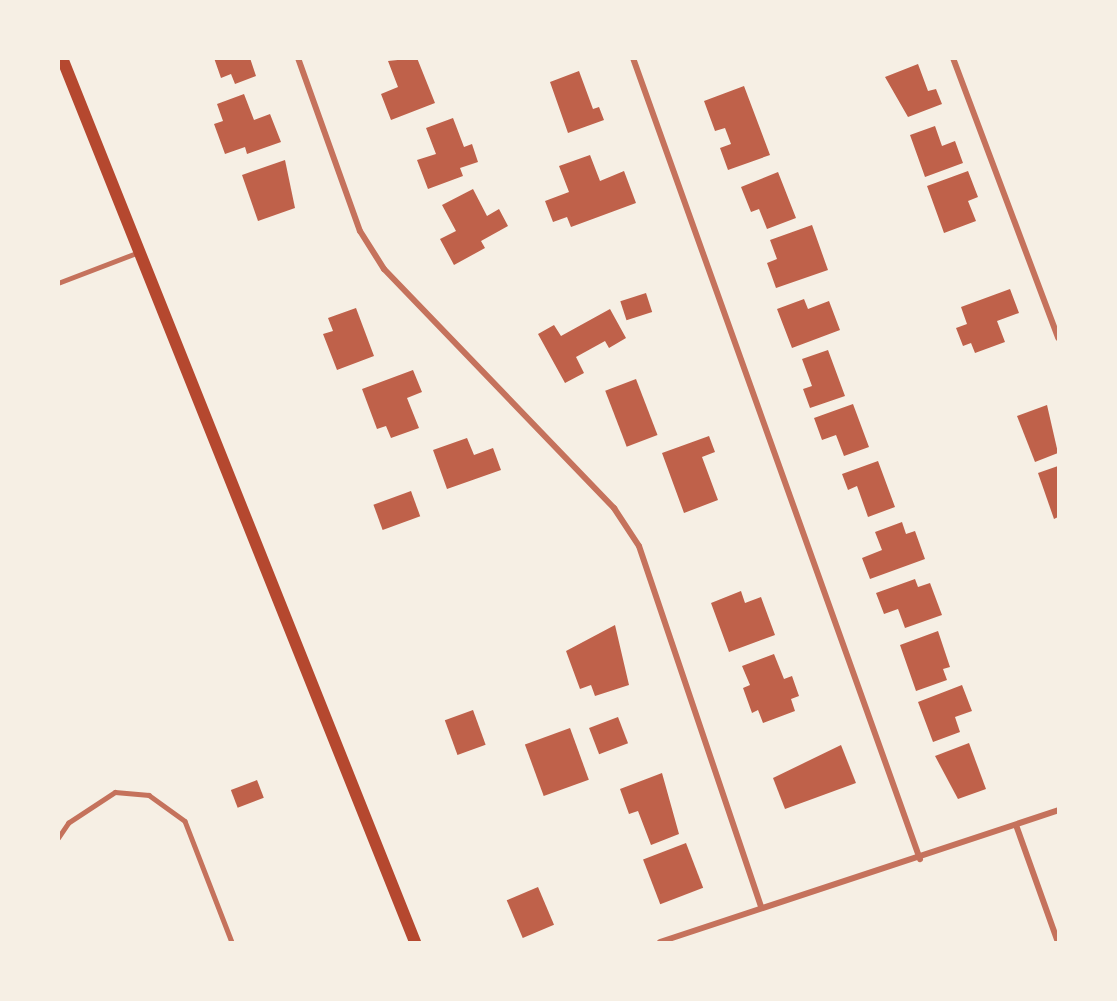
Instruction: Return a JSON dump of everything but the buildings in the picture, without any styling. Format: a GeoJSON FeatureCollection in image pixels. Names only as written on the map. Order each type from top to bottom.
{"type":"FeatureCollection","features":[{"type":"Feature","properties":{"kind":"main road"},"geometry":{"type":"LineString","coordinates":[[62,58],[415,942]]}},
{"type":"Feature","properties":{"kind":"main road"},"geometry":{"type":"LineString","coordinates":[[403,913],[406,942]]}},
{"type":"Feature","properties":{"kind":"street"},"geometry":{"type":"LineString","coordinates":[[298,58],[360,231],[384,269],[614,508],[639,546],[761,906]]}},
{"type":"Feature","properties":{"kind":"street"},"geometry":{"type":"LineString","coordinates":[[633,58],[920,859]]}},
{"type":"Feature","properties":{"kind":"street"},"geometry":{"type":"LineString","coordinates":[[952,58],[1059,338]]}},
{"type":"Feature","properties":{"kind":"street"},"geometry":{"type":"LineString","coordinates":[[660,942],[761,906],[920,859],[1059,810]]}},
{"type":"Feature","properties":{"kind":"street"},"geometry":{"type":"LineString","coordinates":[[1016,825],[1059,942]]}},
{"type":"Feature","properties":{"kind":"lane"},"geometry":{"type":"LineString","coordinates":[[58,283],[139,252]]}},
{"type":"Feature","properties":{"kind":"lane"},"geometry":{"type":"LineString","coordinates":[[58,838],[68,823],[115,792],[149,795],[185,821],[232,942]]}}]}
